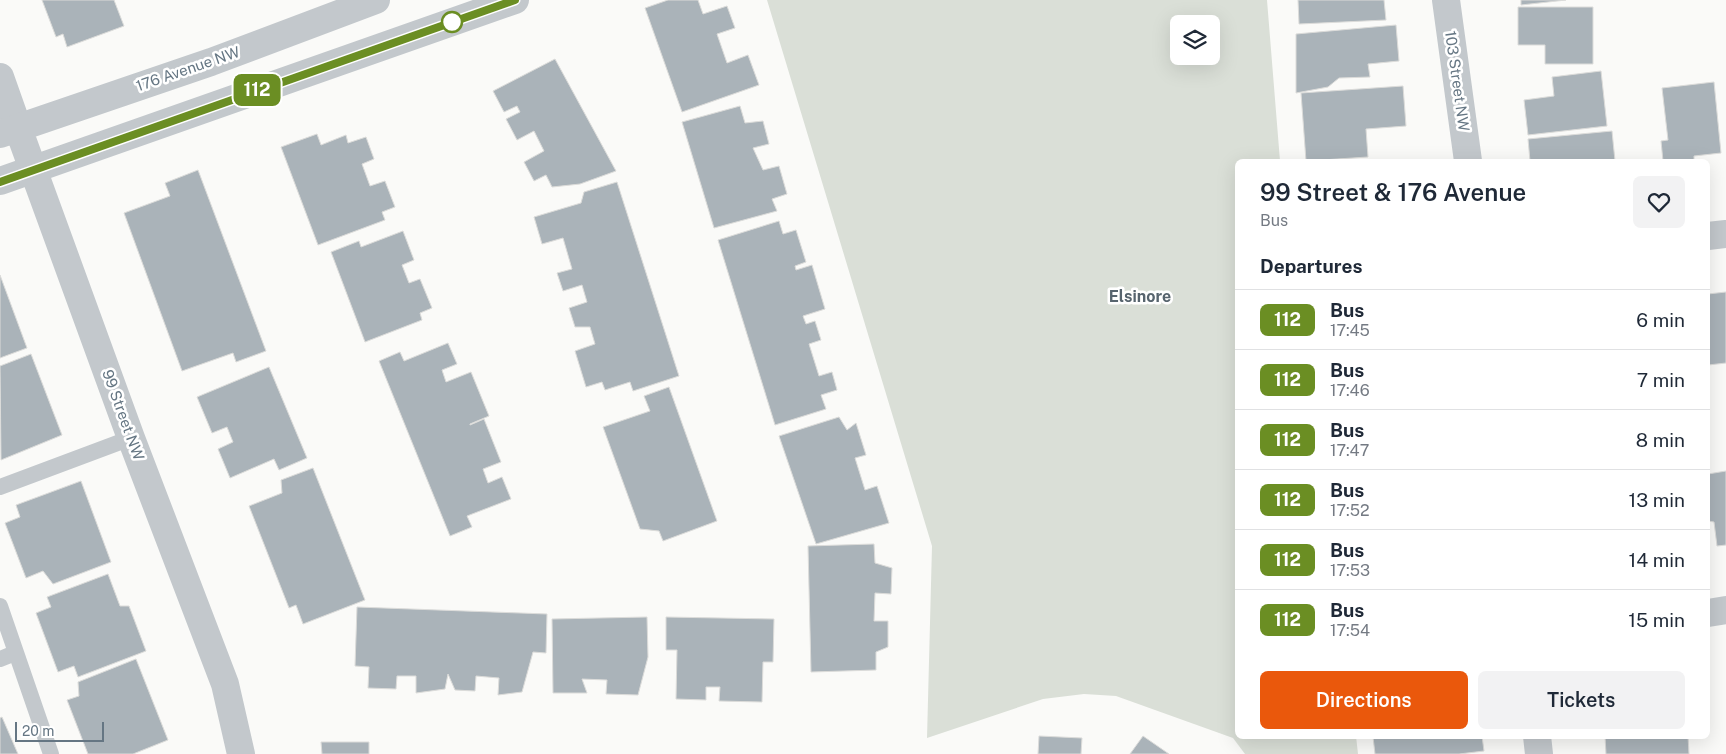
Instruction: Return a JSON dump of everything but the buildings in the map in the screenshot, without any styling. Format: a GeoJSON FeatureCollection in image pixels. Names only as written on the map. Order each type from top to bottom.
{"type":"FeatureCollection","features":[{"type":"Feature","properties":{"kind":"street","name":"176 Avenue NW"},"geometry":{"type":"LineString","coordinates":[[9,131],[211,62],[376,0]]}},
{"type":"Feature","properties":{"kind":"street"},"geometry":{"type":"LineString","coordinates":[[0,182],[514,0]]}},
{"type":"Feature","properties":{"kind":"street","name":"103 Street NW"},"geometry":{"type":"LineString","coordinates":[[1446,0],[1468,159]]}},
{"type":"Feature","properties":{"kind":"street","name":"99 Street NW"},"geometry":{"type":"LineString","coordinates":[[0,77],[9,131],[34,170],[131,438],[225,684],[241,754]]}},
{"type":"Feature","properties":{"kind":"street"},"geometry":{"type":"LineString","coordinates":[[1710,236],[1726,234]]}},
{"type":"Feature","properties":{"kind":"street"},"geometry":{"type":"LineString","coordinates":[[1710,613],[1726,610]]}},
{"type":"Feature","properties":{"kind":"street"},"geometry":{"type":"LineString","coordinates":[[1537,739],[1539,754]]}},
{"type":"Feature","properties":{"kind":"lane"},"geometry":{"type":"LineString","coordinates":[[0,487],[131,438]]}},
{"type":"Feature","properties":{"kind":"lane"},"geometry":{"type":"LineString","coordinates":[[0,606],[8,656],[51,754]]}},
{"type":"Feature","properties":{"kind":"shaded area"},"geometry":{"type":"Polygon","coordinates":[[[767,0],[1267,0],[1280,159],[1235,159],[1235,739],[1356,739],[1358,754],[1245,754],[1233,738],[1116,696],[1084,694],[1043,699],[927,738],[932,546],[767,0]]]}},
{"type":"Feature","properties":{"kind":"bus line","name":"112"},"geometry":{"type":"LineString","coordinates":[[0,182],[515,0]]}},
{"type":"Feature","properties":{"kind":"district","name":"Elsinore"},"geometry":{"type":"Point","coordinates":[1140,296]}}]}
